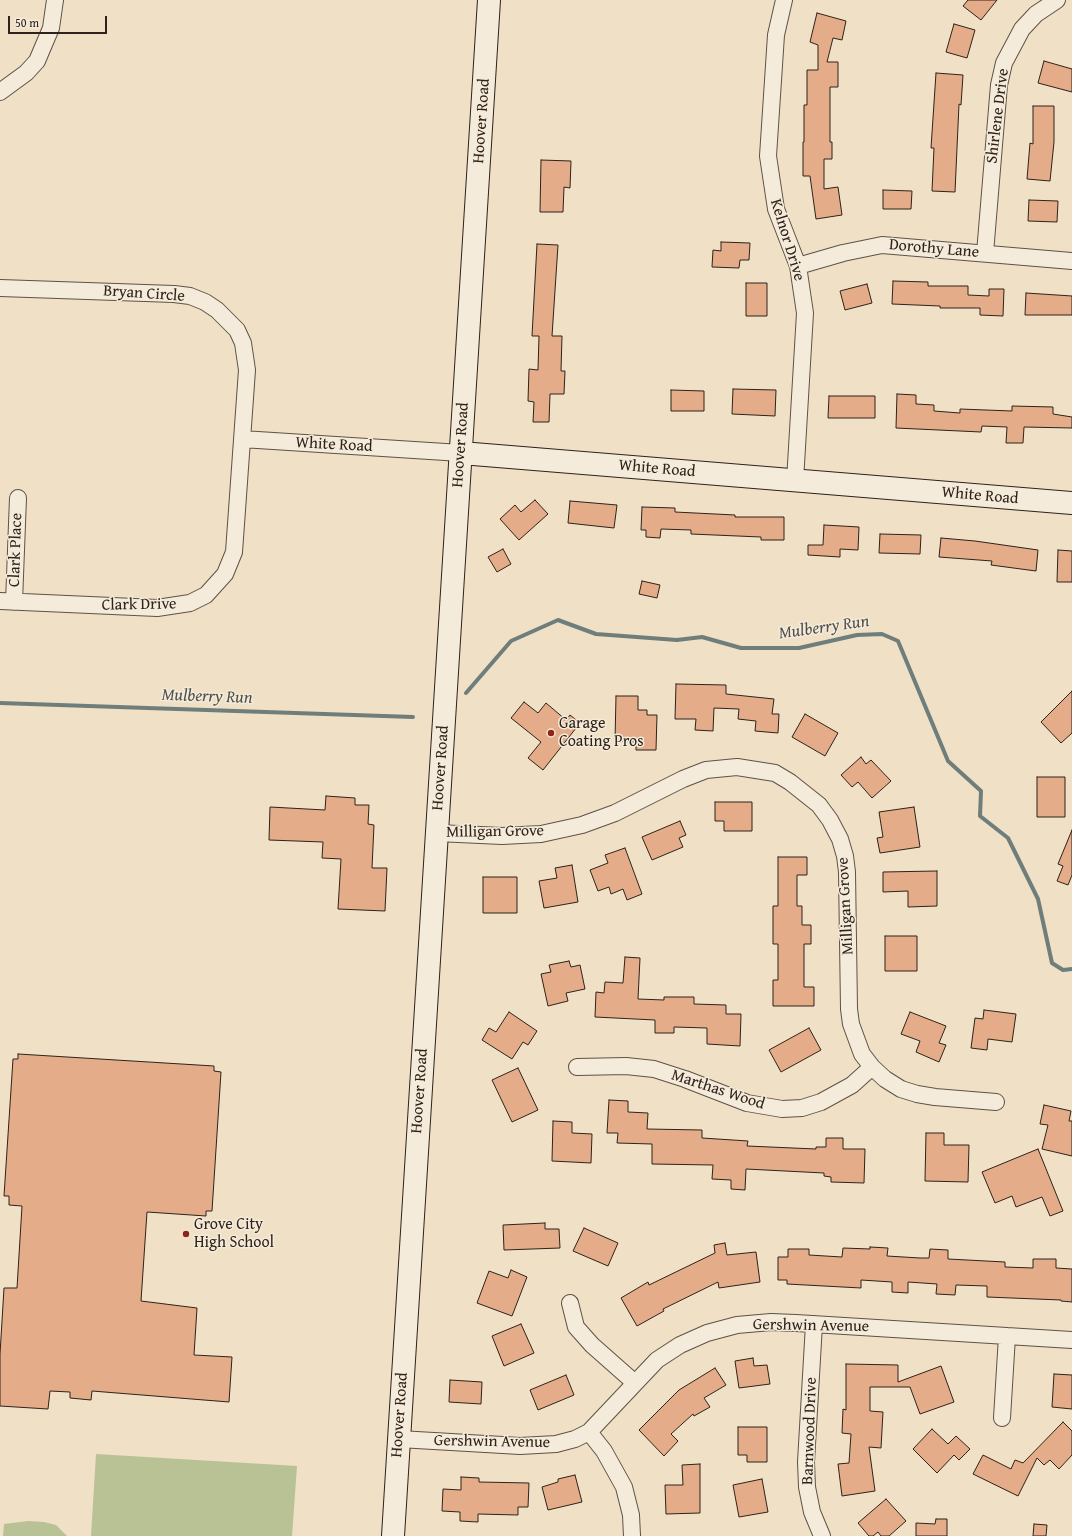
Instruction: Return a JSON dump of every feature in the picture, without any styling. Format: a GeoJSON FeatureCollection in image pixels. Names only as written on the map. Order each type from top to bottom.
{"type":"FeatureCollection","features":[{"type":"Feature","properties":{"kind":"main road","name":"Hoover Road"},"geometry":{"type":"LineString","coordinates":[[393,1536],[489,0]]}},
{"type":"Feature","properties":{"kind":"main road","name":"White Road"},"geometry":{"type":"LineString","coordinates":[[460,453],[1072,503]]}},
{"type":"Feature","properties":{"kind":"street"},"geometry":{"type":"LineString","coordinates":[[0,92],[26,73],[37,60],[51,28],[55,0]]}},
{"type":"Feature","properties":{"kind":"street","name":"Kelnor Drive"},"geometry":{"type":"LineString","coordinates":[[784,0],[776,35],[768,156],[776,209],[798,266],[805,313],[795,480]]}},
{"type":"Feature","properties":{"kind":"street","name":"Shirlene Drive"},"geometry":{"type":"LineString","coordinates":[[985,253],[999,85],[1004,63],[1022,29],[1036,14],[1057,0]]}},
{"type":"Feature","properties":{"kind":"street","name":"Dorothy Lane"},"geometry":{"type":"LineString","coordinates":[[798,266],[842,252],[882,245],[1072,261]]}},
{"type":"Feature","properties":{"kind":"street","name":"Bryan Circle"},"geometry":{"type":"LineString","coordinates":[[0,288],[174,294],[190,296],[204,302],[229,320],[237,330],[243,343],[247,370],[242,439]]}},
{"type":"Feature","properties":{"kind":"street","name":"White Road"},"geometry":{"type":"LineString","coordinates":[[242,439],[460,453]]}},
{"type":"Feature","properties":{"kind":"street","name":"Clark Drive"},"geometry":{"type":"LineString","coordinates":[[7,602],[157,608],[190,603],[206,595],[226,574],[234,552],[242,439]]}},
{"type":"Feature","properties":{"kind":"street","name":"Clark Place"},"geometry":{"type":"LineString","coordinates":[[7,602],[18,498]]}},
{"type":"Feature","properties":{"kind":"street","name":"Milligan Grove"},"geometry":{"type":"LineString","coordinates":[[436,833],[502,836],[541,834],[582,825],[615,813],[683,778],[706,770],[722,767],[757,770],[775,774],[790,782],[819,805],[830,820],[840,839],[845,856],[851,1024],[862,1054],[872,1067],[885,1079],[901,1089],[917,1094],[996,1102]]}},
{"type":"Feature","properties":{"kind":"street","name":"Marthas Wood"},"geometry":{"type":"LineString","coordinates":[[577,1067],[626,1066],[654,1069],[685,1079],[747,1103],[782,1109],[802,1108],[821,1102],[852,1084],[872,1067]]}},
{"type":"Feature","properties":{"kind":"street"},"geometry":{"type":"LineString","coordinates":[[570,1303],[576,1327],[592,1345],[635,1383]]}},
{"type":"Feature","properties":{"kind":"street","name":"Gershwin Avenue"},"geometry":{"type":"LineString","coordinates":[[399,1439],[520,1446],[556,1444],[575,1439],[589,1432],[657,1360],[680,1344],[707,1333],[737,1325],[771,1322],[1072,1340]]}},
{"type":"Feature","properties":{"kind":"street","name":"Barnwood Drive"},"geometry":{"type":"LineString","coordinates":[[814,1324],[806,1462],[807,1487],[812,1512],[822,1536]]}},
{"type":"Feature","properties":{"kind":"street"},"geometry":{"type":"LineString","coordinates":[[1002,1418],[1007,1336]]}},
{"type":"Feature","properties":{"kind":"street"},"geometry":{"type":"LineString","coordinates":[[589,1432],[604,1451],[624,1487],[631,1515],[632,1536]]}},
{"type":"Feature","properties":{"kind":"green space"},"geometry":{"type":"Polygon","coordinates":[[[96,1454],[297,1466],[292,1536],[91,1536],[96,1454]]]}},
{"type":"Feature","properties":{"kind":"green space"},"geometry":{"type":"Polygon","coordinates":[[[28,1521],[44,1522],[56,1525],[67,1536],[3,1536],[4,1524],[28,1521]]]}},
{"type":"Feature","properties":{"kind":"building"},"geometry":{"type":"Polygon","coordinates":[[[968,0],[997,0],[981,20],[963,6],[968,0]]]}},
{"type":"Feature","properties":{"kind":"building"},"geometry":{"type":"Polygon","coordinates":[[[817,13],[846,21],[842,40],[833,38],[827,62],[838,62],[838,87],[830,87],[830,142],[832,142],[832,159],[824,159],[824,189],[838,187],[842,215],[816,219],[810,176],[803,176],[803,142],[804,105],[807,105],[807,70],[818,70],[818,45],[810,42],[817,13]]]}},
{"type":"Feature","properties":{"kind":"building"},"geometry":{"type":"Polygon","coordinates":[[[954,24],[975,30],[967,58],[946,52],[954,24]]]}},
{"type":"Feature","properties":{"kind":"building"},"geometry":{"type":"Polygon","coordinates":[[[1044,61],[1072,69],[1072,92],[1038,83],[1044,61]]]}},
{"type":"Feature","properties":{"kind":"building"},"geometry":{"type":"Polygon","coordinates":[[[936,73],[963,75],[961,105],[959,104],[955,192],[932,191],[934,148],[931,148],[936,73]]]}},
{"type":"Feature","properties":{"kind":"building"},"geometry":{"type":"Polygon","coordinates":[[[1033,106],[1054,106],[1054,142],[1050,181],[1027,179],[1030,143],[1033,144],[1033,106]]]}},
{"type":"Feature","properties":{"kind":"building"},"geometry":{"type":"Polygon","coordinates":[[[541,160],[571,161],[570,188],[564,187],[563,212],[540,212],[541,160]]]}},
{"type":"Feature","properties":{"kind":"building"},"geometry":{"type":"Polygon","coordinates":[[[883,190],[912,191],[911,209],[883,209],[883,190]]]}},
{"type":"Feature","properties":{"kind":"building"},"geometry":{"type":"Polygon","coordinates":[[[1029,200],[1058,201],[1057,222],[1028,221],[1029,200]]]}},
{"type":"Feature","properties":{"kind":"building"},"geometry":{"type":"Polygon","coordinates":[[[721,242],[750,243],[749,260],[740,260],[739,268],[712,267],[713,250],[721,251],[721,242]]]}},
{"type":"Feature","properties":{"kind":"building"},"geometry":{"type":"Polygon","coordinates":[[[537,244],[558,245],[552,336],[562,336],[561,371],[565,371],[564,394],[550,394],[549,422],[533,422],[534,402],[528,401],[529,369],[538,370],[539,336],[532,336],[537,244]]]}},
{"type":"Feature","properties":{"kind":"building"},"geometry":{"type":"Polygon","coordinates":[[[893,281],[928,282],[928,286],[968,286],[968,295],[989,296],[989,289],[1004,289],[1003,316],[980,315],[980,308],[940,308],[940,306],[892,304],[893,281]]]}},
{"type":"Feature","properties":{"kind":"building"},"geometry":{"type":"Polygon","coordinates":[[[746,283],[767,283],[767,316],[746,316],[746,283]]]}},
{"type":"Feature","properties":{"kind":"building"},"geometry":{"type":"Polygon","coordinates":[[[867,284],[872,303],[845,310],[840,291],[867,284]]]}},
{"type":"Feature","properties":{"kind":"building"},"geometry":{"type":"Polygon","coordinates":[[[1026,293],[1072,296],[1072,315],[1025,315],[1026,293]]]}},
{"type":"Feature","properties":{"kind":"building"},"geometry":{"type":"Polygon","coordinates":[[[733,389],[776,390],[775,416],[732,414],[733,389]]]}},
{"type":"Feature","properties":{"kind":"building"},"geometry":{"type":"Polygon","coordinates":[[[671,390],[704,391],[704,411],[671,411],[671,390]]]}},
{"type":"Feature","properties":{"kind":"building"},"geometry":{"type":"Polygon","coordinates":[[[897,394],[916,395],[916,404],[934,405],[934,411],[960,413],[960,409],[1012,411],[1012,406],[1053,407],[1053,414],[1072,417],[1072,428],[1024,427],[1023,443],[1006,443],[1007,427],[982,426],[981,432],[896,428],[897,394]]]}},
{"type":"Feature","properties":{"kind":"building"},"geometry":{"type":"Polygon","coordinates":[[[829,396],[875,396],[875,418],[828,418],[829,396]]]}},
{"type":"Feature","properties":{"kind":"building"},"geometry":{"type":"Polygon","coordinates":[[[535,500],[548,514],[519,540],[500,519],[515,505],[521,512],[535,500]]]}},
{"type":"Feature","properties":{"kind":"building"},"geometry":{"type":"Polygon","coordinates":[[[570,501],[617,505],[614,528],[568,523],[570,501]]]}},
{"type":"Feature","properties":{"kind":"building"},"geometry":{"type":"Polygon","coordinates":[[[642,507],[675,508],[675,512],[735,515],[735,517],[784,517],[784,540],[761,540],[761,537],[691,534],[691,530],[661,529],[660,538],[646,537],[646,530],[641,530],[642,507]]]}},
{"type":"Feature","properties":{"kind":"building"},"geometry":{"type":"Polygon","coordinates":[[[824,525],[859,527],[858,550],[840,549],[840,557],[808,555],[808,545],[823,545],[824,525]]]}},
{"type":"Feature","properties":{"kind":"building"},"geometry":{"type":"Polygon","coordinates":[[[880,534],[921,535],[920,554],[879,553],[880,534]]]}},
{"type":"Feature","properties":{"kind":"building"},"geometry":{"type":"Polygon","coordinates":[[[941,538],[1038,550],[1036,571],[991,565],[992,561],[939,557],[941,538]]]}},
{"type":"Feature","properties":{"kind":"building"},"geometry":{"type":"Polygon","coordinates":[[[503,549],[511,564],[497,572],[488,557],[503,549]]]}},
{"type":"Feature","properties":{"kind":"building"},"geometry":{"type":"Polygon","coordinates":[[[1058,550],[1072,551],[1072,582],[1057,582],[1058,550]]]}},
{"type":"Feature","properties":{"kind":"building"},"geometry":{"type":"Polygon","coordinates":[[[642,581],[660,585],[657,598],[639,594],[642,581]]]}},
{"type":"Feature","properties":{"kind":"building"},"geometry":{"type":"Polygon","coordinates":[[[676,684],[726,685],[726,694],[774,699],[772,714],[779,714],[778,733],[755,731],[756,721],[738,719],[739,709],[714,708],[713,731],[695,730],[696,719],[675,719],[676,684]]]}},
{"type":"Feature","properties":{"kind":"building"},"geometry":{"type":"Polygon","coordinates":[[[1072,691],[1072,733],[1061,743],[1041,722],[1072,691]]]}},
{"type":"Feature","properties":{"kind":"building"},"geometry":{"type":"Polygon","coordinates":[[[616,696],[638,696],[638,710],[647,710],[647,715],[657,715],[656,750],[636,750],[636,742],[615,741],[616,696]]]}},
{"type":"Feature","properties":{"kind":"building","name":"Garage Coating Pros"},"geometry":{"type":"Polygon","coordinates":[[[524,702],[538,713],[546,703],[566,720],[570,715],[580,723],[543,770],[528,758],[541,742],[511,718],[524,702]]]}},
{"type":"Feature","properties":{"kind":"building"},"geometry":{"type":"Polygon","coordinates":[[[805,714],[838,733],[825,756],[792,737],[805,714]]]}},
{"type":"Feature","properties":{"kind":"building"},"geometry":{"type":"Polygon","coordinates":[[[861,757],[866,764],[871,760],[891,781],[872,798],[858,782],[852,787],[841,775],[861,757]]]}},
{"type":"Feature","properties":{"kind":"building"},"geometry":{"type":"Polygon","coordinates":[[[1037,777],[1065,777],[1065,817],[1037,817],[1037,777]]]}},
{"type":"Feature","properties":{"kind":"building"},"geometry":{"type":"Polygon","coordinates":[[[326,796],[355,798],[355,805],[369,805],[368,824],[374,825],[372,868],[387,868],[385,911],[338,909],[341,859],[322,858],[323,842],[269,840],[270,807],[325,810],[326,796]]]}},
{"type":"Feature","properties":{"kind":"building"},"geometry":{"type":"Polygon","coordinates":[[[715,802],[752,802],[752,831],[724,831],[724,821],[715,821],[715,802]]]}},
{"type":"Feature","properties":{"kind":"building"},"geometry":{"type":"Polygon","coordinates":[[[914,807],[920,847],[880,853],[877,838],[883,837],[879,812],[914,807]]]}},
{"type":"Feature","properties":{"kind":"building"},"geometry":{"type":"Polygon","coordinates":[[[680,821],[686,835],[679,838],[683,847],[652,860],[642,837],[680,821]]]}},
{"type":"Feature","properties":{"kind":"building"},"geometry":{"type":"Polygon","coordinates":[[[1072,830],[1072,875],[1068,885],[1057,881],[1063,866],[1058,864],[1072,830]]]}},
{"type":"Feature","properties":{"kind":"building"},"geometry":{"type":"Polygon","coordinates":[[[625,848],[642,894],[627,900],[623,889],[611,894],[609,887],[598,891],[590,870],[608,863],[605,855],[625,848]]]}},
{"type":"Feature","properties":{"kind":"building"},"geometry":{"type":"Polygon","coordinates":[[[778,857],[807,857],[807,875],[797,875],[797,906],[802,906],[802,925],[811,925],[811,944],[804,944],[804,987],[814,987],[814,1006],[773,1006],[773,980],[778,980],[778,944],[773,944],[773,906],[778,906],[778,857]]]}},
{"type":"Feature","properties":{"kind":"building"},"geometry":{"type":"Polygon","coordinates":[[[572,865],[578,902],[544,908],[539,881],[557,878],[555,868],[572,865]]]}},
{"type":"Feature","properties":{"kind":"building"},"geometry":{"type":"Polygon","coordinates":[[[937,871],[937,906],[908,907],[908,891],[883,892],[883,872],[937,871]]]}},
{"type":"Feature","properties":{"kind":"building"},"geometry":{"type":"Polygon","coordinates":[[[483,877],[517,877],[517,913],[483,913],[483,877]]]}},
{"type":"Feature","properties":{"kind":"building"},"geometry":{"type":"Polygon","coordinates":[[[885,936],[917,936],[917,971],[885,971],[885,936]]]}},
{"type":"Feature","properties":{"kind":"building"},"geometry":{"type":"Polygon","coordinates":[[[625,957],[640,958],[638,999],[664,1000],[664,997],[694,997],[694,1004],[726,1005],[726,1014],[741,1014],[740,1046],[707,1044],[707,1028],[674,1027],[674,1033],[655,1033],[655,1020],[595,1017],[596,992],[604,993],[605,982],[623,983],[625,957]]]}},
{"type":"Feature","properties":{"kind":"building"},"geometry":{"type":"Polygon","coordinates":[[[569,961],[571,967],[580,965],[585,989],[566,993],[568,1001],[548,1006],[541,974],[551,972],[549,965],[569,961]]]}},
{"type":"Feature","properties":{"kind":"building"},"geometry":{"type":"Polygon","coordinates":[[[984,1010],[1016,1014],[1012,1042],[988,1039],[987,1050],[971,1048],[975,1018],[983,1019],[984,1010]]]}},
{"type":"Feature","properties":{"kind":"building"},"geometry":{"type":"Polygon","coordinates":[[[509,1012],[537,1031],[528,1045],[523,1042],[512,1059],[482,1040],[489,1028],[496,1032],[509,1012]]]}},
{"type":"Feature","properties":{"kind":"building"},"geometry":{"type":"Polygon","coordinates":[[[910,1012],[946,1026],[939,1043],[946,1045],[939,1062],[916,1052],[920,1041],[901,1034],[910,1012]]]}},
{"type":"Feature","properties":{"kind":"building"},"geometry":{"type":"Polygon","coordinates":[[[809,1028],[821,1050],[781,1072],[769,1050],[809,1028]]]}},
{"type":"Feature","properties":{"kind":"building"},"geometry":{"type":"Polygon","coordinates":[[[18,1054],[214,1066],[214,1071],[221,1072],[212,1211],[206,1211],[206,1216],[147,1212],[141,1301],[197,1308],[194,1355],[232,1357],[229,1402],[92,1391],[91,1400],[70,1398],[70,1392],[50,1391],[48,1409],[0,1406],[0,1354],[4,1288],[17,1288],[22,1206],[9,1205],[9,1196],[4,1196],[13,1059],[18,1059],[18,1054]]]}},
{"type":"Feature","properties":{"kind":"building"},"geometry":{"type":"Polygon","coordinates":[[[518,1068],[538,1110],[512,1122],[492,1080],[518,1068]]]}},
{"type":"Feature","properties":{"kind":"building"},"geometry":{"type":"Polygon","coordinates":[[[609,1100],[628,1101],[628,1112],[648,1113],[647,1129],[702,1130],[702,1138],[748,1141],[747,1146],[816,1149],[816,1147],[826,1147],[826,1138],[843,1138],[843,1149],[865,1149],[864,1183],[831,1182],[831,1177],[824,1176],[824,1173],[746,1169],[745,1190],[731,1189],[731,1180],[712,1179],[713,1165],[652,1164],[652,1144],[617,1143],[618,1133],[607,1133],[609,1100]]]}},
{"type":"Feature","properties":{"kind":"building"},"geometry":{"type":"Polygon","coordinates":[[[1044,1105],[1071,1111],[1069,1121],[1072,1121],[1072,1156],[1042,1149],[1048,1125],[1040,1124],[1044,1105]]]}},
{"type":"Feature","properties":{"kind":"building"},"geometry":{"type":"Polygon","coordinates":[[[553,1121],[572,1122],[572,1133],[592,1134],[591,1163],[552,1161],[553,1121]]]}},
{"type":"Feature","properties":{"kind":"building"},"geometry":{"type":"Polygon","coordinates":[[[926,1133],[944,1133],[944,1145],[969,1145],[968,1182],[925,1181],[926,1133]]]}},
{"type":"Feature","properties":{"kind":"building"},"geometry":{"type":"Polygon","coordinates":[[[1038,1149],[1063,1211],[1050,1216],[1042,1197],[1016,1207],[1012,1196],[995,1203],[982,1172],[1038,1149]]]}},
{"type":"Feature","properties":{"kind":"building"},"geometry":{"type":"Polygon","coordinates":[[[545,1223],[545,1229],[559,1229],[560,1248],[504,1250],[503,1225],[545,1223]]]}},
{"type":"Feature","properties":{"kind":"building"},"geometry":{"type":"Polygon","coordinates":[[[584,1228],[618,1243],[608,1266],[573,1251],[584,1228]]]}},
{"type":"Feature","properties":{"kind":"building"},"geometry":{"type":"Polygon","coordinates":[[[725,1243],[727,1255],[756,1252],[760,1282],[719,1288],[718,1282],[663,1309],[664,1311],[637,1326],[621,1298],[648,1282],[649,1285],[715,1253],[714,1245],[725,1243]]]}},
{"type":"Feature","properties":{"kind":"building"},"geometry":{"type":"Polygon","coordinates":[[[870,1247],[888,1248],[887,1256],[920,1258],[929,1258],[930,1249],[948,1250],[948,1259],[1005,1262],[1005,1267],[1033,1268],[1033,1259],[1056,1259],[1056,1268],[1072,1269],[1072,1302],[1061,1300],[987,1297],[987,1286],[956,1285],[955,1295],[936,1294],[937,1284],[908,1282],[908,1293],[892,1292],[892,1282],[861,1280],[861,1288],[787,1284],[787,1280],[778,1280],[778,1257],[788,1257],[788,1249],[809,1249],[809,1255],[842,1257],[843,1248],[870,1249],[870,1247]]]}},
{"type":"Feature","properties":{"kind":"building"},"geometry":{"type":"Polygon","coordinates":[[[511,1270],[527,1277],[512,1316],[477,1303],[489,1271],[508,1278],[511,1270]]]}},
{"type":"Feature","properties":{"kind":"building"},"geometry":{"type":"Polygon","coordinates":[[[521,1324],[534,1353],[504,1366],[492,1336],[521,1324]]]}},
{"type":"Feature","properties":{"kind":"building"},"geometry":{"type":"Polygon","coordinates":[[[753,1358],[754,1366],[767,1365],[770,1384],[739,1388],[735,1361],[753,1358]]]}},
{"type":"Feature","properties":{"kind":"building"},"geometry":{"type":"Polygon","coordinates":[[[846,1364],[898,1365],[898,1382],[941,1366],[954,1402],[920,1414],[910,1387],[870,1387],[870,1411],[883,1412],[881,1448],[869,1447],[875,1491],[842,1496],[838,1464],[849,1463],[851,1434],[842,1433],[843,1409],[846,1410],[846,1364]]]}},
{"type":"Feature","properties":{"kind":"building"},"geometry":{"type":"Polygon","coordinates":[[[715,1368],[726,1385],[704,1398],[710,1407],[694,1416],[693,1414],[671,1434],[678,1441],[664,1456],[639,1430],[679,1390],[715,1368]]]}},
{"type":"Feature","properties":{"kind":"building"},"geometry":{"type":"Polygon","coordinates":[[[1054,1374],[1072,1375],[1072,1409],[1052,1407],[1054,1374]]]}},
{"type":"Feature","properties":{"kind":"building"},"geometry":{"type":"Polygon","coordinates":[[[566,1375],[574,1395],[538,1410],[530,1390],[566,1375]]]}},
{"type":"Feature","properties":{"kind":"building"},"geometry":{"type":"Polygon","coordinates":[[[450,1380],[482,1382],[481,1404],[449,1402],[450,1380]]]}},
{"type":"Feature","properties":{"kind":"building"},"geometry":{"type":"Polygon","coordinates":[[[1063,1422],[1072,1431],[1072,1455],[1059,1469],[1050,1460],[1044,1465],[1037,1458],[1018,1496],[973,1474],[983,1455],[1011,1469],[1015,1460],[1023,1463],[1063,1422]]]}},
{"type":"Feature","properties":{"kind":"building"},"geometry":{"type":"Polygon","coordinates":[[[738,1427],[767,1427],[767,1462],[747,1462],[747,1455],[738,1455],[738,1427]]]}},
{"type":"Feature","properties":{"kind":"building"},"geometry":{"type":"Polygon","coordinates":[[[932,1429],[948,1444],[956,1436],[970,1449],[959,1460],[954,1455],[937,1473],[913,1449],[932,1429]]]}},
{"type":"Feature","properties":{"kind":"building"},"geometry":{"type":"Polygon","coordinates":[[[700,1464],[700,1513],[666,1514],[665,1485],[683,1485],[682,1465],[700,1464]]]}},
{"type":"Feature","properties":{"kind":"building"},"geometry":{"type":"Polygon","coordinates":[[[575,1475],[582,1502],[548,1510],[542,1487],[558,1482],[558,1479],[575,1475]]]}},
{"type":"Feature","properties":{"kind":"building"},"geometry":{"type":"Polygon","coordinates":[[[461,1477],[479,1478],[479,1482],[529,1483],[528,1507],[518,1507],[518,1515],[478,1514],[478,1522],[460,1521],[460,1512],[442,1511],[443,1489],[461,1490],[461,1477]]]}},
{"type":"Feature","properties":{"kind":"building"},"geometry":{"type":"Polygon","coordinates":[[[762,1479],[768,1512],[739,1517],[733,1485],[762,1479]]]}},
{"type":"Feature","properties":{"kind":"building"},"geometry":{"type":"Polygon","coordinates":[[[886,1499],[906,1521],[889,1536],[881,1536],[878,1532],[873,1536],[869,1536],[858,1523],[886,1499]]]}},
{"type":"Feature","properties":{"kind":"building"},"geometry":{"type":"Polygon","coordinates":[[[936,1519],[947,1519],[947,1536],[916,1536],[916,1523],[935,1524],[936,1519]]]}},
{"type":"Feature","properties":{"kind":"building"},"geometry":{"type":"Polygon","coordinates":[[[1034,1524],[1047,1525],[1046,1536],[1033,1536],[1034,1524]]]}},
{"type":"Feature","properties":{"kind":"waterway","name":"Mulberry Run"},"geometry":{"type":"LineString","coordinates":[[466,693],[511,641],[558,620],[596,634],[677,640],[702,637],[741,648],[799,648],[857,635],[882,634],[898,641],[948,761],[981,791],[980,816],[1008,838],[1038,899],[1052,963],[1063,970],[1072,969]]}},
{"type":"Feature","properties":{"kind":"waterway","name":"Mulberry Run"},"geometry":{"type":"LineString","coordinates":[[0,703],[413,717]]}},
{"type":"Feature","properties":{"kind":"place","name":"Garage Coating Pros"},"geometry":{"type":"Point","coordinates":[551,733]}},
{"type":"Feature","properties":{"kind":"place","name":"Grove City High School"},"geometry":{"type":"Point","coordinates":[186,1234]}}]}
